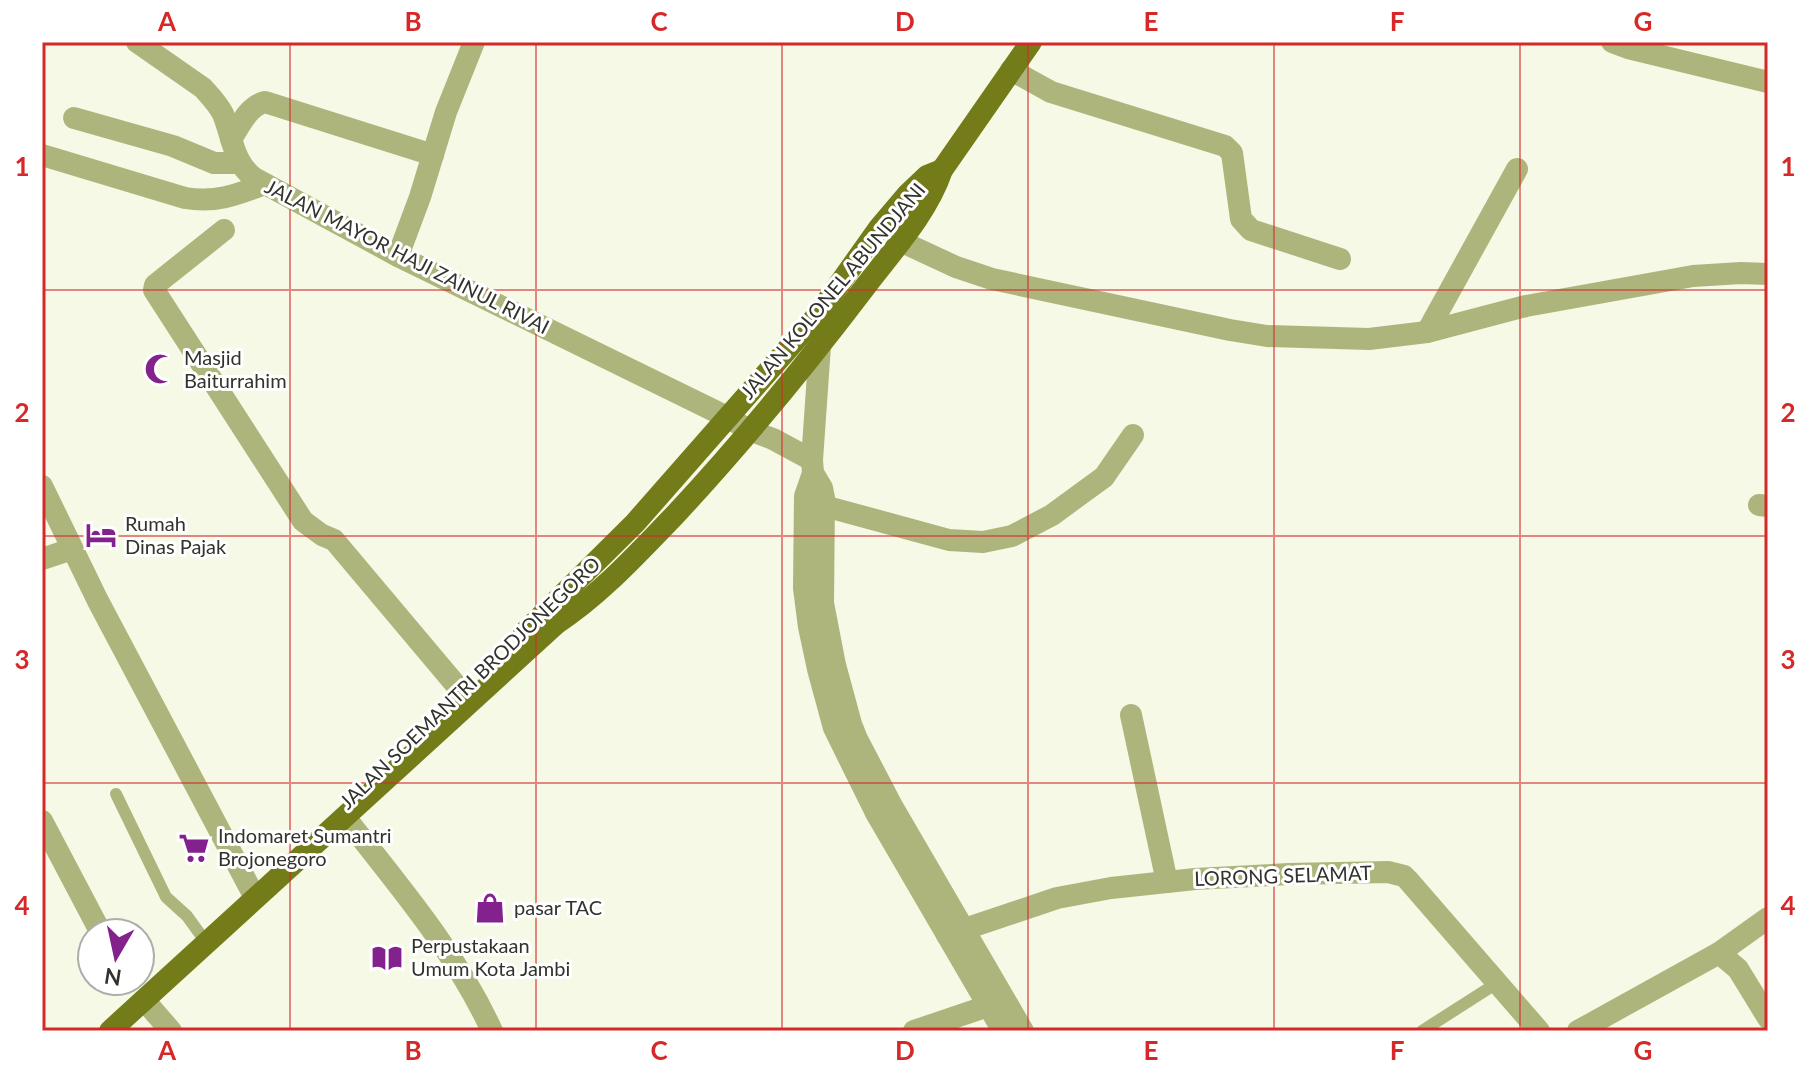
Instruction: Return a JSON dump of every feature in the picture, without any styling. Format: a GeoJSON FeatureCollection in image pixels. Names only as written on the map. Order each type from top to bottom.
{"type":"FeatureCollection","features":[{"type":"Feature","properties":{"kind":"main road","name":"JALAN KOLONEL ABUNDJANI"},"geometry":{"type":"LineString","coordinates":[[749,430],[820,346],[900,241],[936,189],[942,170],[1031,42]]}},
{"type":"Feature","properties":{"kind":"main road","name":"JALAN KOLONEL ABUNDJANI"},"geometry":{"type":"LineString","coordinates":[[727,417],[816,317],[879,228],[907,195],[927,176],[942,170]]}},
{"type":"Feature","properties":{"kind":"main road","name":"JALAN SOEMANTRI BRODJONEGORO"},"geometry":{"type":"LineString","coordinates":[[156,973],[349,808],[461,691],[558,601],[635,523],[727,417]]}},
{"type":"Feature","properties":{"kind":"main road","name":"JALAN SOEMANTRI BRODJONEGORO"},"geometry":{"type":"LineString","coordinates":[[156,974],[628,564],[704,484],[749,430]]}},
{"type":"Feature","properties":{"kind":"main road","name":"JALAN SOEMANTRI BRODJONEGORO"},"geometry":{"type":"LineString","coordinates":[[92,1031],[129,997]]}},
{"type":"Feature","properties":{"kind":"main road","name":"JALAN SOEMANTRI BRODJONEGORO"},"geometry":{"type":"LineString","coordinates":[[110,1031],[132,997]]}},
{"type":"Feature","properties":{"kind":"street","name":"JALAN MAYOR HAJI ZAINUL RIVAI"},"geometry":{"type":"LineString","coordinates":[[137,42],[203,88],[222,111],[235,155],[248,174],[398,256],[749,430],[773,439],[813,467]]}},
{"type":"Feature","properties":{"kind":"street"},"geometry":{"type":"LineString","coordinates":[[398,256],[446,112],[474,42]]}},
{"type":"Feature","properties":{"kind":"street"},"geometry":{"type":"LineString","coordinates":[[1612,42],[1768,82]]}},
{"type":"Feature","properties":{"kind":"street"},"geometry":{"type":"LineString","coordinates":[[1011,70],[1051,92],[1225,146],[1232,153],[1241,219],[1251,230],[1340,259]]}},
{"type":"Feature","properties":{"kind":"street"},"geometry":{"type":"LineString","coordinates":[[231,139],[251,110],[265,102],[433,155]]}},
{"type":"Feature","properties":{"kind":"street"},"geometry":{"type":"LineString","coordinates":[[74,118],[173,146],[214,163],[240,163]]}},
{"type":"Feature","properties":{"kind":"street"},"geometry":{"type":"LineString","coordinates":[[42,155],[200,200],[229,197],[265,184]]}},
{"type":"Feature","properties":{"kind":"street"},"geometry":{"type":"LineString","coordinates":[[1427,332],[1517,169]]}},
{"type":"Feature","properties":{"kind":"street"},"geometry":{"type":"LineString","coordinates":[[224,230],[155,285],[154,290],[303,521],[334,540],[461,691]]}},
{"type":"Feature","properties":{"kind":"street"},"geometry":{"type":"LineString","coordinates":[[900,241],[956,267],[992,279],[1267,336],[1369,339],[1427,332],[1526,306],[1693,276],[1768,274]]}},
{"type":"Feature","properties":{"kind":"street"},"geometry":{"type":"LineString","coordinates":[[816,317],[820,346],[813,467],[805,496],[804,588],[809,627],[828,709],[876,813],[1023,1031]]}},
{"type":"Feature","properties":{"kind":"street"},"geometry":{"type":"LineString","coordinates":[[824,506],[949,540],[983,542],[1012,536],[1052,515],[1104,477],[1133,435]]}},
{"type":"Feature","properties":{"kind":"street"},"geometry":{"type":"LineString","coordinates":[[813,467],[822,488],[824,506],[823,603],[851,724],[1003,1031]]}},
{"type":"Feature","properties":{"kind":"street"},"geometry":{"type":"LineString","coordinates":[[42,486],[251,890]]}},
{"type":"Feature","properties":{"kind":"street"},"geometry":{"type":"LineString","coordinates":[[42,559],[72,549]]}},
{"type":"Feature","properties":{"kind":"street"},"geometry":{"type":"LineString","coordinates":[[1131,715],[1167,882]]}},
{"type":"Feature","properties":{"kind":"street"},"geometry":{"type":"LineString","coordinates":[[349,808],[441,941],[479,1002],[492,1031]]}},
{"type":"Feature","properties":{"kind":"street"},"geometry":{"type":"LineString","coordinates":[[42,821],[93,917]]}},
{"type":"Feature","properties":{"kind":"street","name":"LORONG SELAMAT"},"geometry":{"type":"LineString","coordinates":[[955,932],[1057,898],[1111,888],[1304,873],[1377,872],[1404,876],[1539,1031]]}},
{"type":"Feature","properties":{"kind":"street"},"geometry":{"type":"LineString","coordinates":[[1578,1031],[1719,953],[1768,918]]}},
{"type":"Feature","properties":{"kind":"street"},"geometry":{"type":"LineString","coordinates":[[1719,953],[1738,969],[1768,1018]]}},
{"type":"Feature","properties":{"kind":"street"},"geometry":{"type":"LineString","coordinates":[[143,997],[171,1031]]}},
{"type":"Feature","properties":{"kind":"street"},"geometry":{"type":"LineString","coordinates":[[914,1031],[988,1006]]}},
{"type":"Feature","properties":{"kind":"lane"},"geometry":{"type":"LineString","coordinates":[[116,794],[166,897],[187,916],[200,934]]}},
{"type":"Feature","properties":{"kind":"lane"},"geometry":{"type":"LineString","coordinates":[[1422,1031],[1497,983]]}},
{"type":"Feature","properties":{"kind":"place","name":"Masjid Baiturrahim"},"geometry":{"type":"Point","coordinates":[160,369]}},
{"type":"Feature","properties":{"kind":"place","name":"Rumah Dinas Pajak"},"geometry":{"type":"Point","coordinates":[101,535]}},
{"type":"Feature","properties":{"kind":"place","name":"Indomaret Sumantri Brojonegoro"},"geometry":{"type":"Point","coordinates":[194,848]}},
{"type":"Feature","properties":{"kind":"place","name":"pasar TAC"},"geometry":{"type":"Point","coordinates":[490,908]}},
{"type":"Feature","properties":{"kind":"place","name":"Perpustakaan Umum Kota Jambi"},"geometry":{"type":"Point","coordinates":[387,958]}}]}
